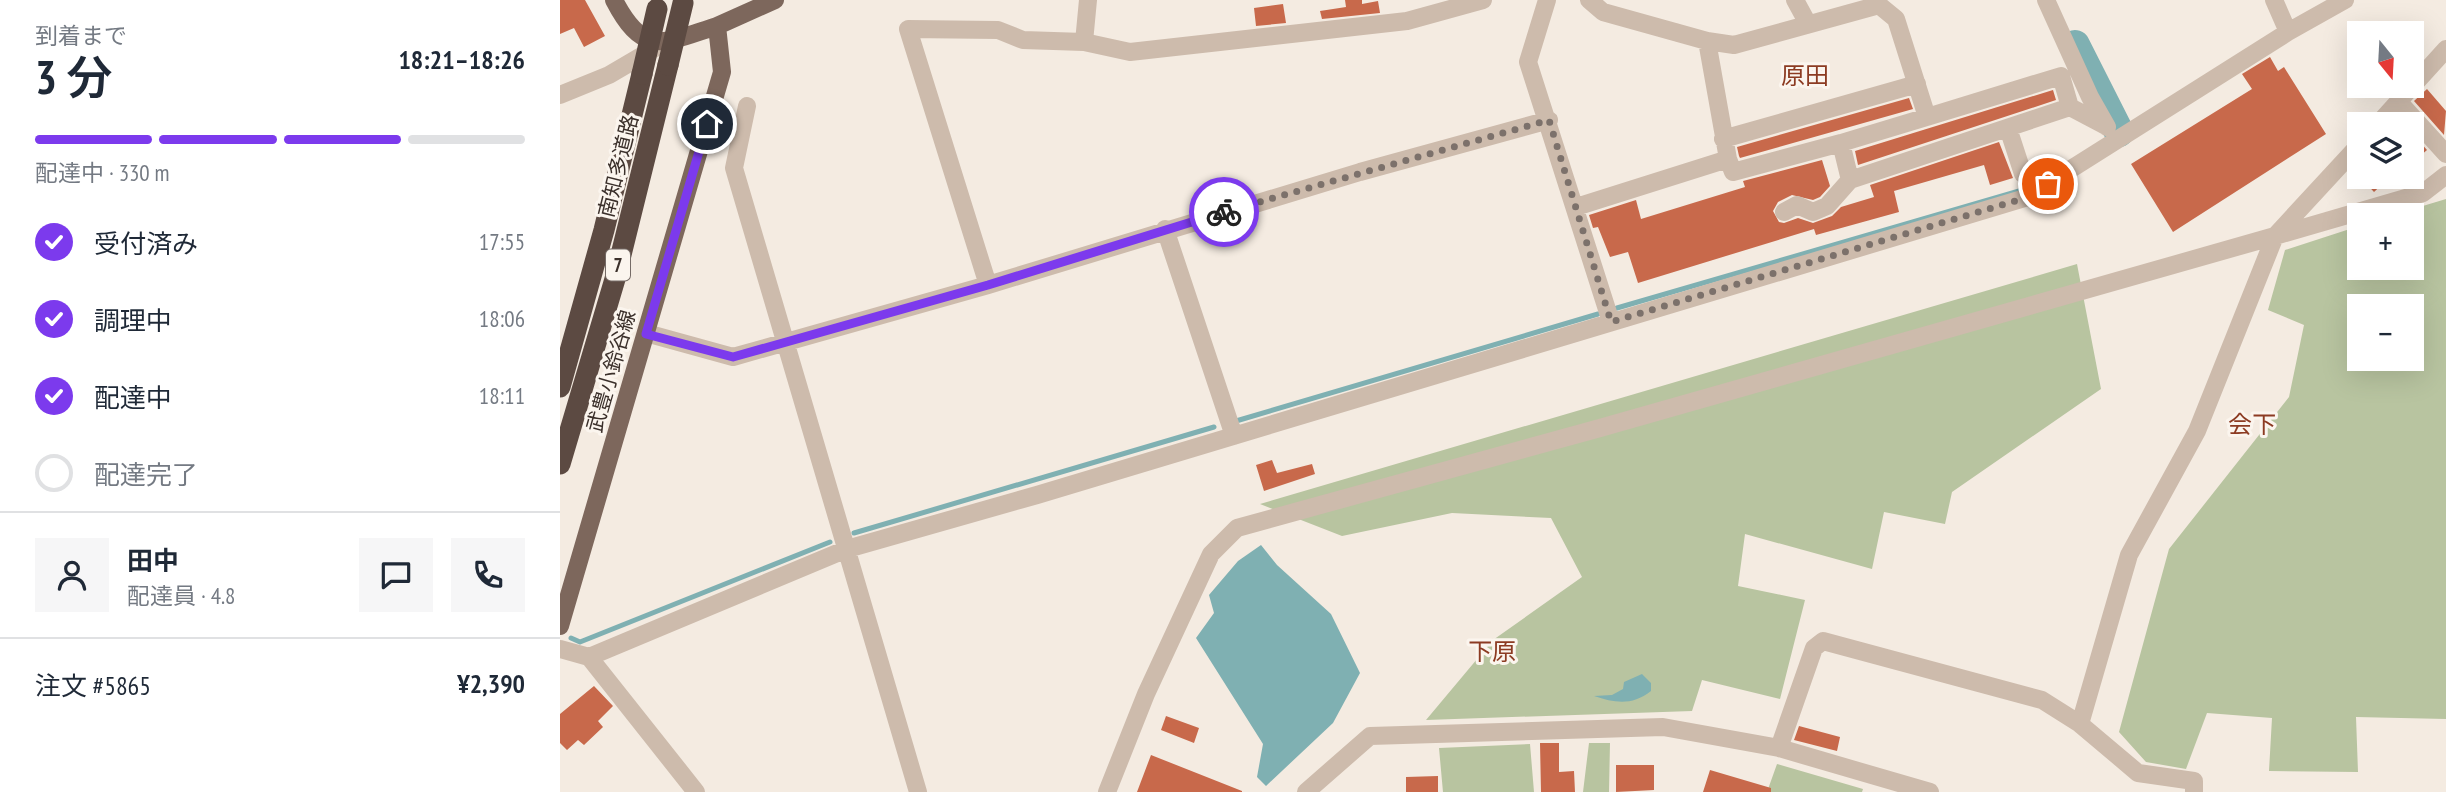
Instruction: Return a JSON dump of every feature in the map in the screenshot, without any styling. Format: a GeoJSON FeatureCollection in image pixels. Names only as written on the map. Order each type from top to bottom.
{"type":"FeatureCollection","features":[{"type":"Feature","properties":{"kind":"highway","name":"南知多道路"},"geometry":{"type":"LineString","coordinates":[[560,464],[615,279],[683,2]]}},
{"type":"Feature","properties":{"kind":"highway","name":"南知多道路"},"geometry":{"type":"LineString","coordinates":[[560,387],[604,230],[658,5]]}},
{"type":"Feature","properties":{"kind":"main road"},"geometry":{"type":"LineString","coordinates":[[614,0],[626,23],[638,36],[665,43],[717,26],[775,0]]}},
{"type":"Feature","properties":{"kind":"main road","name":"武豊小鈴谷線"},"geometry":{"type":"LineString","coordinates":[[560,626],[722,72],[717,26]]}},
{"type":"Feature","properties":{"kind":"street"},"geometry":{"type":"LineString","coordinates":[[1084,42],[1088,0]]}},
{"type":"Feature","properties":{"kind":"street"},"geometry":{"type":"LineString","coordinates":[[988,285],[908,29],[998,30],[1023,40],[1084,42],[1130,52],[1407,21],[1483,0]]}},
{"type":"Feature","properties":{"kind":"street"},"geometry":{"type":"LineString","coordinates":[[1547,0],[1528,62],[1549,120],[1611,322]]}},
{"type":"Feature","properties":{"kind":"street"},"geometry":{"type":"LineString","coordinates":[[1588,0],[1603,12],[1707,41],[1734,45],[1807,22],[1879,5],[1896,19],[1927,117]]}},
{"type":"Feature","properties":{"kind":"street"},"geometry":{"type":"LineString","coordinates":[[1795,0],[1807,22]]}},
{"type":"Feature","properties":{"kind":"street"},"geometry":{"type":"LineString","coordinates":[[2046,0],[2106,126],[2116,141]]}},
{"type":"Feature","properties":{"kind":"street"},"geometry":{"type":"LineString","coordinates":[[2274,0],[2288,32]]}},
{"type":"Feature","properties":{"kind":"street"},"geometry":{"type":"LineString","coordinates":[[589,657],[847,549],[1234,436],[2025,198],[2288,32],[2345,0]]}},
{"type":"Feature","properties":{"kind":"street"},"geometry":{"type":"LineString","coordinates":[[1707,41],[1723,139],[1733,172],[1841,143],[2061,76],[2070,107],[2106,126]]}},
{"type":"Feature","properties":{"kind":"street"},"geometry":{"type":"LineString","coordinates":[[560,95],[609,75],[665,43]]}},
{"type":"Feature","properties":{"kind":"street"},"geometry":{"type":"LineString","coordinates":[[2389,112],[2446,49]]}},
{"type":"Feature","properties":{"kind":"street"},"geometry":{"type":"LineString","coordinates":[[1723,139],[1917,84]]}},
{"type":"Feature","properties":{"kind":"street"},"geometry":{"type":"LineString","coordinates":[[2399,102],[2446,155]]}},
{"type":"Feature","properties":{"kind":"street"},"geometry":{"type":"LineString","coordinates":[[747,106],[734,168],[918,792]]}},
{"type":"Feature","properties":{"kind":"street"},"geometry":{"type":"LineString","coordinates":[[1784,212],[1797,205],[1813,212],[1827,206],[1850,180],[2070,107]]}},
{"type":"Feature","properties":{"kind":"street"},"geometry":{"type":"LineString","coordinates":[[646,334],[733,357],[988,285],[1165,229],[1549,120]]}},
{"type":"Feature","properties":{"kind":"street"},"geometry":{"type":"LineString","coordinates":[[2008,128],[2023,174]]}},
{"type":"Feature","properties":{"kind":"street"},"geometry":{"type":"LineString","coordinates":[[1841,143],[1850,180]]}},
{"type":"Feature","properties":{"kind":"street"},"geometry":{"type":"LineString","coordinates":[[2080,724],[2129,555],[2197,430],[2275,236],[2347,158]]}},
{"type":"Feature","properties":{"kind":"street"},"geometry":{"type":"LineString","coordinates":[[1576,207],[1728,159]]}},
{"type":"Feature","properties":{"kind":"street"},"geometry":{"type":"LineString","coordinates":[[1107,792],[1146,694],[1211,554],[1237,528],[1601,428],[2423,193],[2446,175]]}},
{"type":"Feature","properties":{"kind":"street"},"geometry":{"type":"LineString","coordinates":[[1165,229],[1234,436]]}},
{"type":"Feature","properties":{"kind":"street"},"geometry":{"type":"LineString","coordinates":[[1779,748],[1814,648],[1823,641],[2042,700],[2080,724],[2138,773],[2194,781],[2194,792]]}},
{"type":"Feature","properties":{"kind":"street"},"geometry":{"type":"LineString","coordinates":[[560,649],[589,657],[695,792]]}},
{"type":"Feature","properties":{"kind":"street"},"geometry":{"type":"LineString","coordinates":[[1306,792],[1370,736],[1663,727],[1779,748],[1930,792]]}},
{"type":"Feature","properties":{"kind":"green space"},"geometry":{"type":"Polygon","coordinates":[[[2446,199],[2446,719],[2356,717],[2358,772],[2269,771],[2272,718],[2207,713],[2186,769],[2146,762],[2119,732],[2169,549],[2289,397],[2304,325],[2268,310],[2285,250],[2347,230],[2347,280],[2424,280],[2424,206],[2446,199]]]}},
{"type":"Feature","properties":{"kind":"green space"},"geometry":{"type":"Polygon","coordinates":[[[2077,264],[2101,389],[1952,492],[1945,524],[1884,512],[1872,569],[1745,534],[1738,586],[1805,600],[1780,699],[1702,680],[1692,711],[1426,720],[1493,640],[1582,577],[1551,518],[1452,513],[1342,536],[1260,504],[2077,264]]]}},
{"type":"Feature","properties":{"kind":"green space"},"geometry":{"type":"Polygon","coordinates":[[[1589,743],[1610,743],[1609,792],[1583,792],[1589,743]]]}},
{"type":"Feature","properties":{"kind":"green space"},"geometry":{"type":"Polygon","coordinates":[[[1530,744],[1534,792],[1443,792],[1439,748],[1530,744]]]}},
{"type":"Feature","properties":{"kind":"green space"},"geometry":{"type":"Polygon","coordinates":[[[1777,764],[1863,789],[1862,792],[1767,792],[1777,764]]]}},
{"type":"Feature","properties":{"kind":"water"},"geometry":{"type":"Polygon","coordinates":[[[1261,545],[1277,565],[1331,614],[1360,673],[1333,723],[1266,786],[1257,777],[1263,744],[1196,638],[1214,613],[1209,595],[1238,561],[1261,545]]]}},
{"type":"Feature","properties":{"kind":"water"},"geometry":{"type":"Polygon","coordinates":[[[1642,674],[1651,683],[1651,691],[1644,696],[1630,701],[1616,701],[1594,696],[1612,695],[1623,689],[1624,682],[1642,674]]]}},
{"type":"Feature","properties":{"kind":"building"},"geometry":{"type":"Polygon","coordinates":[[[560,0],[585,0],[605,36],[584,47],[574,28],[560,34],[560,0]]]}},
{"type":"Feature","properties":{"kind":"building"},"geometry":{"type":"Polygon","coordinates":[[[1345,0],[1362,0],[1362,4],[1378,1],[1380,13],[1322,19],[1320,11],[1346,7],[1345,0]]]}},
{"type":"Feature","properties":{"kind":"building"},"geometry":{"type":"Polygon","coordinates":[[[1283,4],[1286,23],[1256,26],[1254,8],[1283,4]]]}},
{"type":"Feature","properties":{"kind":"building"},"geometry":{"type":"Polygon","coordinates":[[[2270,57],[2278,71],[2284,67],[2326,134],[2173,232],[2131,164],[2252,89],[2242,74],[2270,57]]]}},
{"type":"Feature","properties":{"kind":"building"},"geometry":{"type":"Polygon","coordinates":[[[2427,89],[2446,111],[2444,135],[2414,101],[2424,98],[2427,89]]]}},
{"type":"Feature","properties":{"kind":"building"},"geometry":{"type":"Polygon","coordinates":[[[2053,90],[2056,100],[1858,165],[1855,151],[2053,90]]]}},
{"type":"Feature","properties":{"kind":"building"},"geometry":{"type":"Polygon","coordinates":[[[1909,98],[1913,109],[1740,158],[1739,156],[1737,147],[1909,98]]]}},
{"type":"Feature","properties":{"kind":"building"},"geometry":{"type":"Polygon","coordinates":[[[1999,142],[2013,178],[1990,185],[1984,165],[1894,191],[1899,212],[1816,235],[1814,229],[1638,283],[1628,252],[1610,257],[1598,227],[1593,228],[1589,215],[1636,200],[1641,219],[1745,187],[1743,181],[1822,160],[1830,186],[1820,197],[1813,200],[1792,195],[1778,202],[1773,211],[1779,222],[1798,218],[1813,223],[1832,216],[1841,207],[1874,197],[1870,185],[1999,142]]]}},
{"type":"Feature","properties":{"kind":"building"},"geometry":{"type":"Polygon","coordinates":[[[1272,460],[1277,473],[1312,464],[1315,474],[1264,491],[1256,465],[1272,460]]]}},
{"type":"Feature","properties":{"kind":"building"},"geometry":{"type":"Polygon","coordinates":[[[594,686],[613,706],[598,721],[603,727],[584,745],[578,740],[567,750],[560,743],[560,714],[594,686]]]}},
{"type":"Feature","properties":{"kind":"building"},"geometry":{"type":"Polygon","coordinates":[[[1166,716],[1199,728],[1194,743],[1161,730],[1166,716]]]}},
{"type":"Feature","properties":{"kind":"building"},"geometry":{"type":"Polygon","coordinates":[[[1799,726],[1840,737],[1837,751],[1794,740],[1799,726]]]}},
{"type":"Feature","properties":{"kind":"building"},"geometry":{"type":"Polygon","coordinates":[[[1540,743],[1559,743],[1559,772],[1574,771],[1575,792],[1541,792],[1540,743]]]}},
{"type":"Feature","properties":{"kind":"building"},"geometry":{"type":"Polygon","coordinates":[[[1151,755],[1242,791],[1242,792],[1137,792],[1151,755]]]}},
{"type":"Feature","properties":{"kind":"building"},"geometry":{"type":"Polygon","coordinates":[[[1616,765],[1654,765],[1654,790],[1616,792],[1616,765]]]}},
{"type":"Feature","properties":{"kind":"building"},"geometry":{"type":"Polygon","coordinates":[[[1710,770],[1771,788],[1771,792],[1703,792],[1710,770]]]}},
{"type":"Feature","properties":{"kind":"building"},"geometry":{"type":"Polygon","coordinates":[[[1438,776],[1438,792],[1406,792],[1406,777],[1438,776]]]}},
{"type":"Feature","properties":{"kind":"waterway"},"geometry":{"type":"LineString","coordinates":[[2075,45],[2119,132]]}},
{"type":"Feature","properties":{"kind":"waterway"},"geometry":{"type":"LineString","coordinates":[[1617,308],[2026,189]]}},
{"type":"Feature","properties":{"kind":"waterway"},"geometry":{"type":"LineString","coordinates":[[1236,421],[1598,314]]}},
{"type":"Feature","properties":{"kind":"waterway"},"geometry":{"type":"LineString","coordinates":[[854,533],[1214,427]]}},
{"type":"Feature","properties":{"kind":"waterway"},"geometry":{"type":"LineString","coordinates":[[571,638],[580,642],[830,542]]}},
{"type":"Feature","properties":{"kind":"way so far"},"geometry":{"type":"LineString","coordinates":[[1224,212],[1549,120],[1611,322],[2025,198],[2048,184]]}},
{"type":"Feature","properties":{"kind":"district","name":"原田"},"geometry":{"type":"Point","coordinates":[1805,75]}},
{"type":"Feature","properties":{"kind":"district","name":"会下"},"geometry":{"type":"Point","coordinates":[2252,424]}},
{"type":"Feature","properties":{"kind":"district","name":"下原"},"geometry":{"type":"Point","coordinates":[1492,651]}},
{"type":"Feature","properties":{"kind":"route"},"geometry":{"type":"LineString","coordinates":[[707,124],[646,334],[733,357],[988,285],[1224,212]]}}]}
